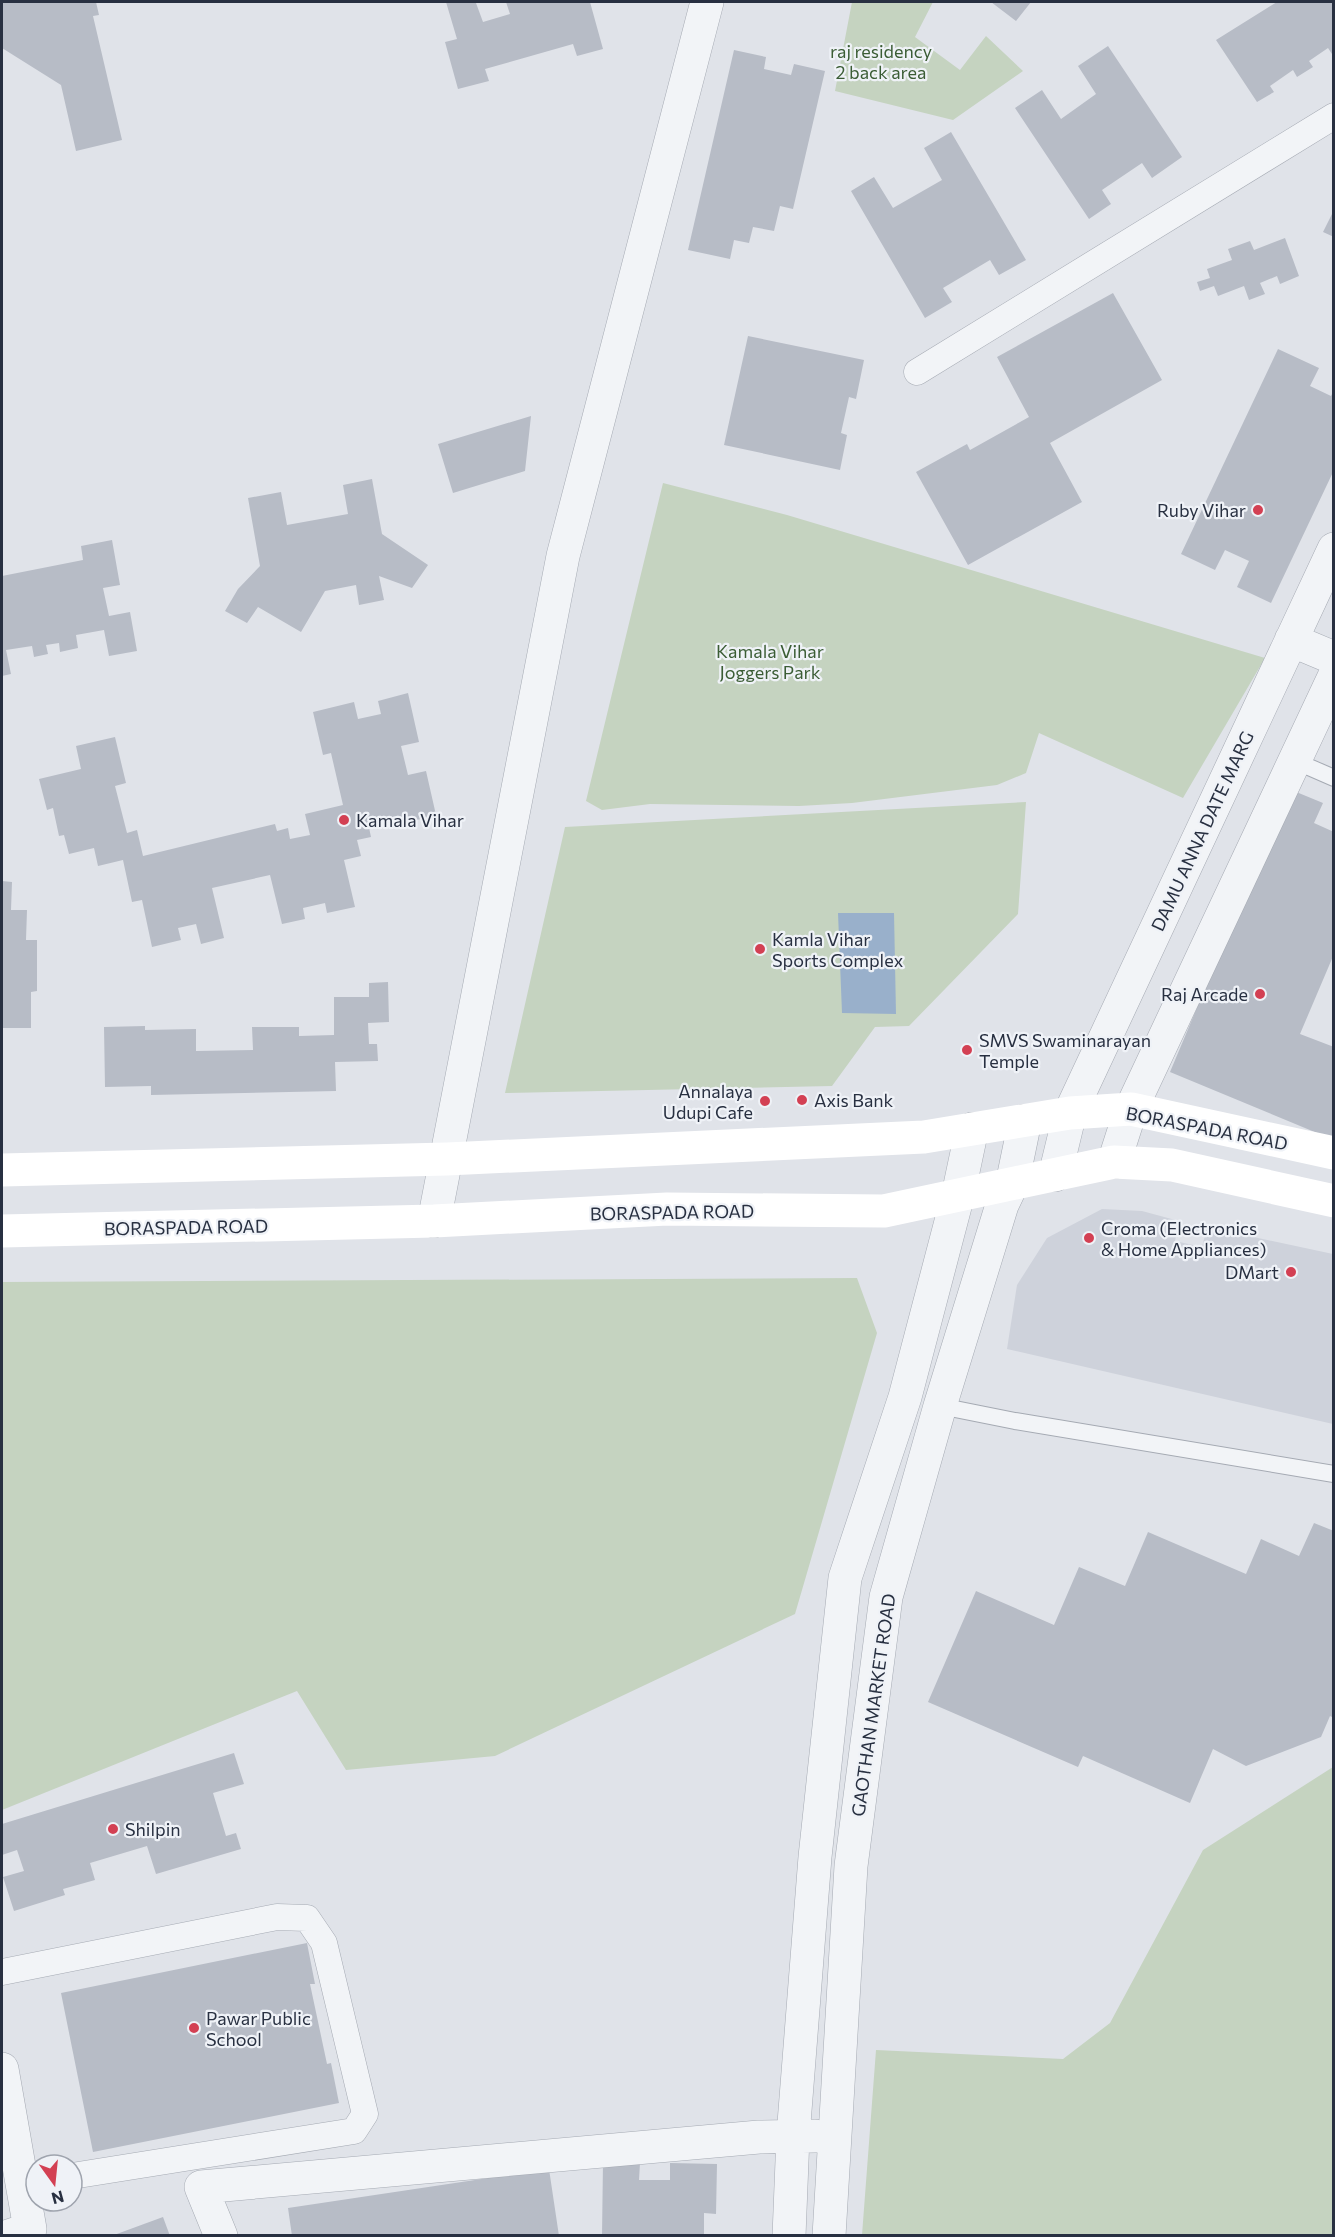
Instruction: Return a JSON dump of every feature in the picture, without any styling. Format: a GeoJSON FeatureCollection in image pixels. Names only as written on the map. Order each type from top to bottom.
{"type":"FeatureCollection","features":[{"type":"Feature","properties":{"kind":"main road","name":"BORASPADA ROAD"},"geometry":{"type":"LineString","coordinates":[[2,1170],[447,1159],[924,1137],[1070,1113],[1131,1109],[1334,1154]]}},
{"type":"Feature","properties":{"kind":"main road","name":"BORASPADA ROAD"},"geometry":{"type":"LineString","coordinates":[[2,1232],[434,1221],[666,1209],[885,1211],[1114,1162],[1172,1165],[1334,1201]]}},
{"type":"Feature","properties":{"kind":"street"},"geometry":{"type":"LineString","coordinates":[[434,1221],[563,556],[707,2]]}},
{"type":"Feature","properties":{"kind":"street"},"geometry":{"type":"LineString","coordinates":[[917,372],[1334,116]]}},
{"type":"Feature","properties":{"kind":"street","name":"DAMU ANNA DATE MARG"},"geometry":{"type":"LineString","coordinates":[[1070,1113],[1334,549]]}},
{"type":"Feature","properties":{"kind":"street"},"geometry":{"type":"LineString","coordinates":[[1291,640],[1334,658]]}},
{"type":"Feature","properties":{"kind":"street"},"geometry":{"type":"LineString","coordinates":[[1114,1162],[1131,1109],[1334,677]]}},
{"type":"Feature","properties":{"kind":"street"},"geometry":{"type":"LineString","coordinates":[[1055,1175],[1070,1113]]}},
{"type":"Feature","properties":{"kind":"street","name":"GAOTHAN MARKET ROAD"},"geometry":{"type":"LineString","coordinates":[[829,2235],[851,1866],[886,1597],[940,1406],[1002,1205],[1012,1184],[1025,1120]]}},
{"type":"Feature","properties":{"kind":"street"},"geometry":{"type":"LineString","coordinates":[[789,2235],[793,2136],[809,1936],[844,1578],[905,1397],[958,1195],[972,1129]]}},
{"type":"Feature","properties":{"kind":"street"},"geometry":{"type":"LineString","coordinates":[[894,1431],[930,1439]]}},
{"type":"Feature","properties":{"kind":"street"},"geometry":{"type":"LineString","coordinates":[[830,1714],[870,1717]]}},
{"type":"Feature","properties":{"kind":"street"},"geometry":{"type":"LineString","coordinates":[[2,1972],[277,1917],[307,1918],[324,1943],[365,2114],[354,2131],[84,2174]]}},
{"type":"Feature","properties":{"kind":"street"},"geometry":{"type":"LineString","coordinates":[[809,1936],[846,1937]]}},
{"type":"Feature","properties":{"kind":"street"},"geometry":{"type":"LineString","coordinates":[[2,2069],[24,2162]]}},
{"type":"Feature","properties":{"kind":"street"},"geometry":{"type":"LineString","coordinates":[[220,2235],[201,2187],[793,2136],[835,2136]]}},
{"type":"Feature","properties":{"kind":"street"},"geometry":{"type":"LineString","coordinates":[[24,2233],[26,2213]]}},
{"type":"Feature","properties":{"kind":"lane"},"geometry":{"type":"LineString","coordinates":[[1295,761],[1334,778]]}},
{"type":"Feature","properties":{"kind":"lane"},"geometry":{"type":"LineString","coordinates":[[940,1406],[1015,1421],[1334,1474]]}},
{"type":"Feature","properties":{"kind":"shaded area"},"geometry":{"type":"Polygon","coordinates":[[[1102,1209],[1142,1211],[1179,1221],[1175,1241],[1202,1247],[1207,1227],[1333,1254],[1333,1424],[1007,1349],[1017,1285],[1047,1238],[1102,1209]]]}},
{"type":"Feature","properties":{"kind":"green space","name":"raj residency 2 back area"},"geometry":{"type":"Polygon","coordinates":[[[852,2],[933,2],[915,37],[960,70],[986,36],[1023,71],[953,120],[835,91],[852,2]]]}},
{"type":"Feature","properties":{"kind":"green space","name":"Kamala Vihar Joggers Park"},"geometry":{"type":"Polygon","coordinates":[[[663,483],[787,515],[1265,658],[1183,798],[1039,733],[1026,773],[997,785],[852,803],[799,806],[650,804],[602,810],[586,801],[663,483]]]}},
{"type":"Feature","properties":{"kind":"green space","name":"Kamla Vihar Sports Complex"},"geometry":{"type":"Polygon","coordinates":[[[1026,802],[1018,914],[909,1026],[875,1027],[832,1086],[505,1093],[565,827],[1026,802]]]}},
{"type":"Feature","properties":{"kind":"green space"},"geometry":{"type":"Polygon","coordinates":[[[857,1278],[877,1333],[795,1614],[495,1756],[346,1770],[297,1691],[2,1810],[2,1282],[857,1278]]]}},
{"type":"Feature","properties":{"kind":"green space"},"geometry":{"type":"Polygon","coordinates":[[[1333,1767],[1333,2235],[862,2235],[876,2050],[1063,2059],[1110,2023],[1203,1850],[1333,1767]]]}},
{"type":"Feature","properties":{"kind":"water"},"geometry":{"type":"Polygon","coordinates":[[[838,913],[894,913],[896,1014],[842,1013],[838,913]]]}},
{"type":"Feature","properties":{"kind":"building"},"geometry":{"type":"Polygon","coordinates":[[[2,2],[96,2],[99,15],[93,16],[122,140],[76,151],[61,85],[2,48],[2,2]]]}},
{"type":"Feature","properties":{"kind":"building"},"geometry":{"type":"Polygon","coordinates":[[[446,2],[481,2],[476,3],[483,22],[510,14],[506,2],[590,2],[603,49],[577,56],[573,44],[485,69],[489,81],[458,89],[445,42],[457,39],[446,2]]]}},
{"type":"Feature","properties":{"kind":"building"},"geometry":{"type":"Polygon","coordinates":[[[991,2],[1031,2],[1016,21],[991,2]]]}},
{"type":"Feature","properties":{"kind":"building"},"geometry":{"type":"Polygon","coordinates":[[[1277,2],[1334,2],[1334,53],[1332,54],[1328,48],[1309,61],[1313,67],[1297,77],[1293,70],[1270,86],[1274,92],[1257,102],[1216,40],[1277,2]]]}},
{"type":"Feature","properties":{"kind":"building"},"geometry":{"type":"Polygon","coordinates":[[[1108,46],[1182,157],[1152,178],[1142,163],[1102,190],[1111,204],[1089,219],[1015,108],[1042,90],[1061,119],[1096,94],[1078,66],[1108,46]]]}},
{"type":"Feature","properties":{"kind":"building"},"geometry":{"type":"Polygon","coordinates":[[[734,50],[766,57],[764,69],[791,75],[794,64],[825,71],[793,209],[780,206],[774,231],[753,227],[749,243],[734,240],[730,259],[688,250],[734,50]]]}},
{"type":"Feature","properties":{"kind":"building"},"geometry":{"type":"Polygon","coordinates":[[[951,132],[1026,260],[999,275],[990,260],[943,288],[952,302],[925,318],[851,191],[874,177],[893,208],[942,180],[924,148],[951,132]]]}},
{"type":"Feature","properties":{"kind":"building"},"geometry":{"type":"Polygon","coordinates":[[[1334,210],[1334,237],[1323,232],[1334,210]]]}},
{"type":"Feature","properties":{"kind":"building"},"geometry":{"type":"Polygon","coordinates":[[[1285,238],[1299,276],[1280,284],[1277,276],[1260,283],[1265,294],[1249,300],[1244,286],[1218,296],[1214,286],[1200,291],[1197,282],[1210,278],[1207,269],[1232,260],[1228,249],[1250,241],[1254,250],[1285,238]]]}},
{"type":"Feature","properties":{"kind":"building"},"geometry":{"type":"Polygon","coordinates":[[[1113,293],[1162,380],[1050,443],[1082,502],[968,565],[916,472],[967,444],[970,450],[1029,417],[997,357],[1113,293]]]}},
{"type":"Feature","properties":{"kind":"building"},"geometry":{"type":"Polygon","coordinates":[[[748,336],[864,360],[856,399],[849,397],[841,433],[847,435],[840,470],[724,445],[748,336]]]}},
{"type":"Feature","properties":{"kind":"building","name":"Ruby Vihar"},"geometry":{"type":"Polygon","coordinates":[[[1278,349],[1319,368],[1310,386],[1331,396],[1334,390],[1334,470],[1271,603],[1237,587],[1249,561],[1225,550],[1215,570],[1181,554],[1278,349]]]}},
{"type":"Feature","properties":{"kind":"building"},"geometry":{"type":"Polygon","coordinates":[[[531,416],[525,471],[453,493],[438,444],[531,416]]]}},
{"type":"Feature","properties":{"kind":"building"},"geometry":{"type":"Polygon","coordinates":[[[372,479],[382,534],[428,565],[412,588],[379,576],[384,600],[359,605],[356,585],[325,591],[301,632],[258,607],[247,623],[225,611],[238,589],[260,566],[248,498],[281,492],[287,525],[348,514],[343,485],[372,479]]]}},
{"type":"Feature","properties":{"kind":"building"},"geometry":{"type":"Polygon","coordinates":[[[112,540],[120,585],[103,588],[109,616],[130,612],[137,651],[109,656],[104,630],[76,635],[78,648],[60,652],[59,643],[46,645],[48,654],[34,657],[32,646],[6,650],[11,674],[2,676],[2,576],[83,560],[81,546],[112,540]]]}},
{"type":"Feature","properties":{"kind":"building","name":"Kamala Vihar"},"geometry":{"type":"Polygon","coordinates":[[[408,693],[419,742],[401,746],[408,775],[426,771],[436,815],[397,825],[395,817],[368,823],[371,837],[357,840],[361,856],[344,860],[355,907],[327,913],[325,903],[303,908],[305,919],[282,924],[270,875],[212,888],[224,938],[201,944],[196,924],[178,928],[181,940],[152,947],[142,900],[132,902],[123,860],[98,866],[94,848],[69,854],[64,835],[59,836],[53,808],[47,810],[39,779],[81,769],[76,746],[115,737],[126,783],[115,786],[127,833],[137,830],[143,856],[275,824],[277,831],[288,828],[290,839],[310,835],[305,814],[343,805],[331,753],[323,755],[313,712],[354,702],[358,719],[381,714],[378,701],[408,693]]]}},
{"type":"Feature","properties":{"kind":"building","name":"Raj Arcade"},"geometry":{"type":"Polygon","coordinates":[[[1289,789],[1323,803],[1314,823],[1334,832],[1334,954],[1300,1034],[1334,1047],[1334,1140],[1170,1072],[1289,789]]]}},
{"type":"Feature","properties":{"kind":"building"},"geometry":{"type":"Polygon","coordinates":[[[2,881],[12,882],[11,910],[27,910],[26,940],[37,940],[37,991],[31,992],[31,1028],[2,1028],[2,881]]]}},
{"type":"Feature","properties":{"kind":"building"},"geometry":{"type":"Polygon","coordinates":[[[388,982],[389,1022],[368,1023],[369,1044],[377,1044],[378,1061],[335,1062],[336,1091],[151,1095],[151,1086],[105,1087],[104,1027],[145,1026],[145,1030],[196,1029],[196,1051],[253,1050],[252,1027],[299,1027],[299,1036],[334,1035],[334,997],[369,997],[369,983],[388,982]]]}},
{"type":"Feature","properties":{"kind":"building"},"geometry":{"type":"Polygon","coordinates":[[[1314,1523],[1334,1531],[1334,1718],[1330,1716],[1321,1737],[1246,1766],[1213,1749],[1190,1803],[1083,1756],[1078,1767],[928,1702],[976,1591],[1054,1625],[1079,1567],[1125,1586],[1148,1532],[1246,1574],[1261,1539],[1299,1556],[1314,1523]]]}},
{"type":"Feature","properties":{"kind":"building","name":"Shilpin"},"geometry":{"type":"Polygon","coordinates":[[[234,1753],[244,1784],[213,1793],[226,1836],[236,1833],[241,1849],[156,1874],[147,1846],[90,1863],[95,1880],[63,1889],[65,1895],[14,1911],[3,1877],[24,1871],[17,1850],[2,1855],[2,1824],[234,1753]]]}},
{"type":"Feature","properties":{"kind":"building","name":"Pawar Public School"},"geometry":{"type":"Polygon","coordinates":[[[307,1943],[315,1984],[310,1984],[327,2064],[331,2063],[339,2103],[93,2152],[61,1993],[307,1943]]]}},
{"type":"Feature","properties":{"kind":"building"},"geometry":{"type":"Polygon","coordinates":[[[603,2162],[640,2163],[639,2180],[670,2180],[670,2163],[717,2164],[716,2214],[704,2213],[704,2236],[602,2236],[603,2162]]]}},
{"type":"Feature","properties":{"kind":"building"},"geometry":{"type":"Polygon","coordinates":[[[549,2169],[559,2236],[292,2236],[288,2208],[549,2169]]]}},
{"type":"Feature","properties":{"kind":"building"},"geometry":{"type":"Polygon","coordinates":[[[163,2217],[170,2236],[114,2236],[114,2235],[163,2217]]]}},
{"type":"Feature","properties":{"kind":"place","name":"Ruby Vihar"},"geometry":{"type":"Point","coordinates":[1258,510]}},
{"type":"Feature","properties":{"kind":"place","name":"Kamala Vihar"},"geometry":{"type":"Point","coordinates":[344,820]}},
{"type":"Feature","properties":{"kind":"place","name":"Kamla Vihar Sports Complex"},"geometry":{"type":"Point","coordinates":[760,949]}},
{"type":"Feature","properties":{"kind":"place","name":"Raj Arcade"},"geometry":{"type":"Point","coordinates":[1260,994]}},
{"type":"Feature","properties":{"kind":"place","name":"SMVS Swaminarayan Temple"},"geometry":{"type":"Point","coordinates":[967,1050]}},
{"type":"Feature","properties":{"kind":"place","name":"Axis Bank"},"geometry":{"type":"Point","coordinates":[802,1100]}},
{"type":"Feature","properties":{"kind":"place","name":"Annalaya Udupi Cafe"},"geometry":{"type":"Point","coordinates":[765,1101]}},
{"type":"Feature","properties":{"kind":"place","name":"Croma (Electronics & Home Appliances)"},"geometry":{"type":"Point","coordinates":[1089,1238]}},
{"type":"Feature","properties":{"kind":"place","name":"DMart"},"geometry":{"type":"Point","coordinates":[1291,1272]}},
{"type":"Feature","properties":{"kind":"place","name":"Shilpin"},"geometry":{"type":"Point","coordinates":[113,1829]}},
{"type":"Feature","properties":{"kind":"place","name":"Pawar Public School"},"geometry":{"type":"Point","coordinates":[194,2028]}}]}
